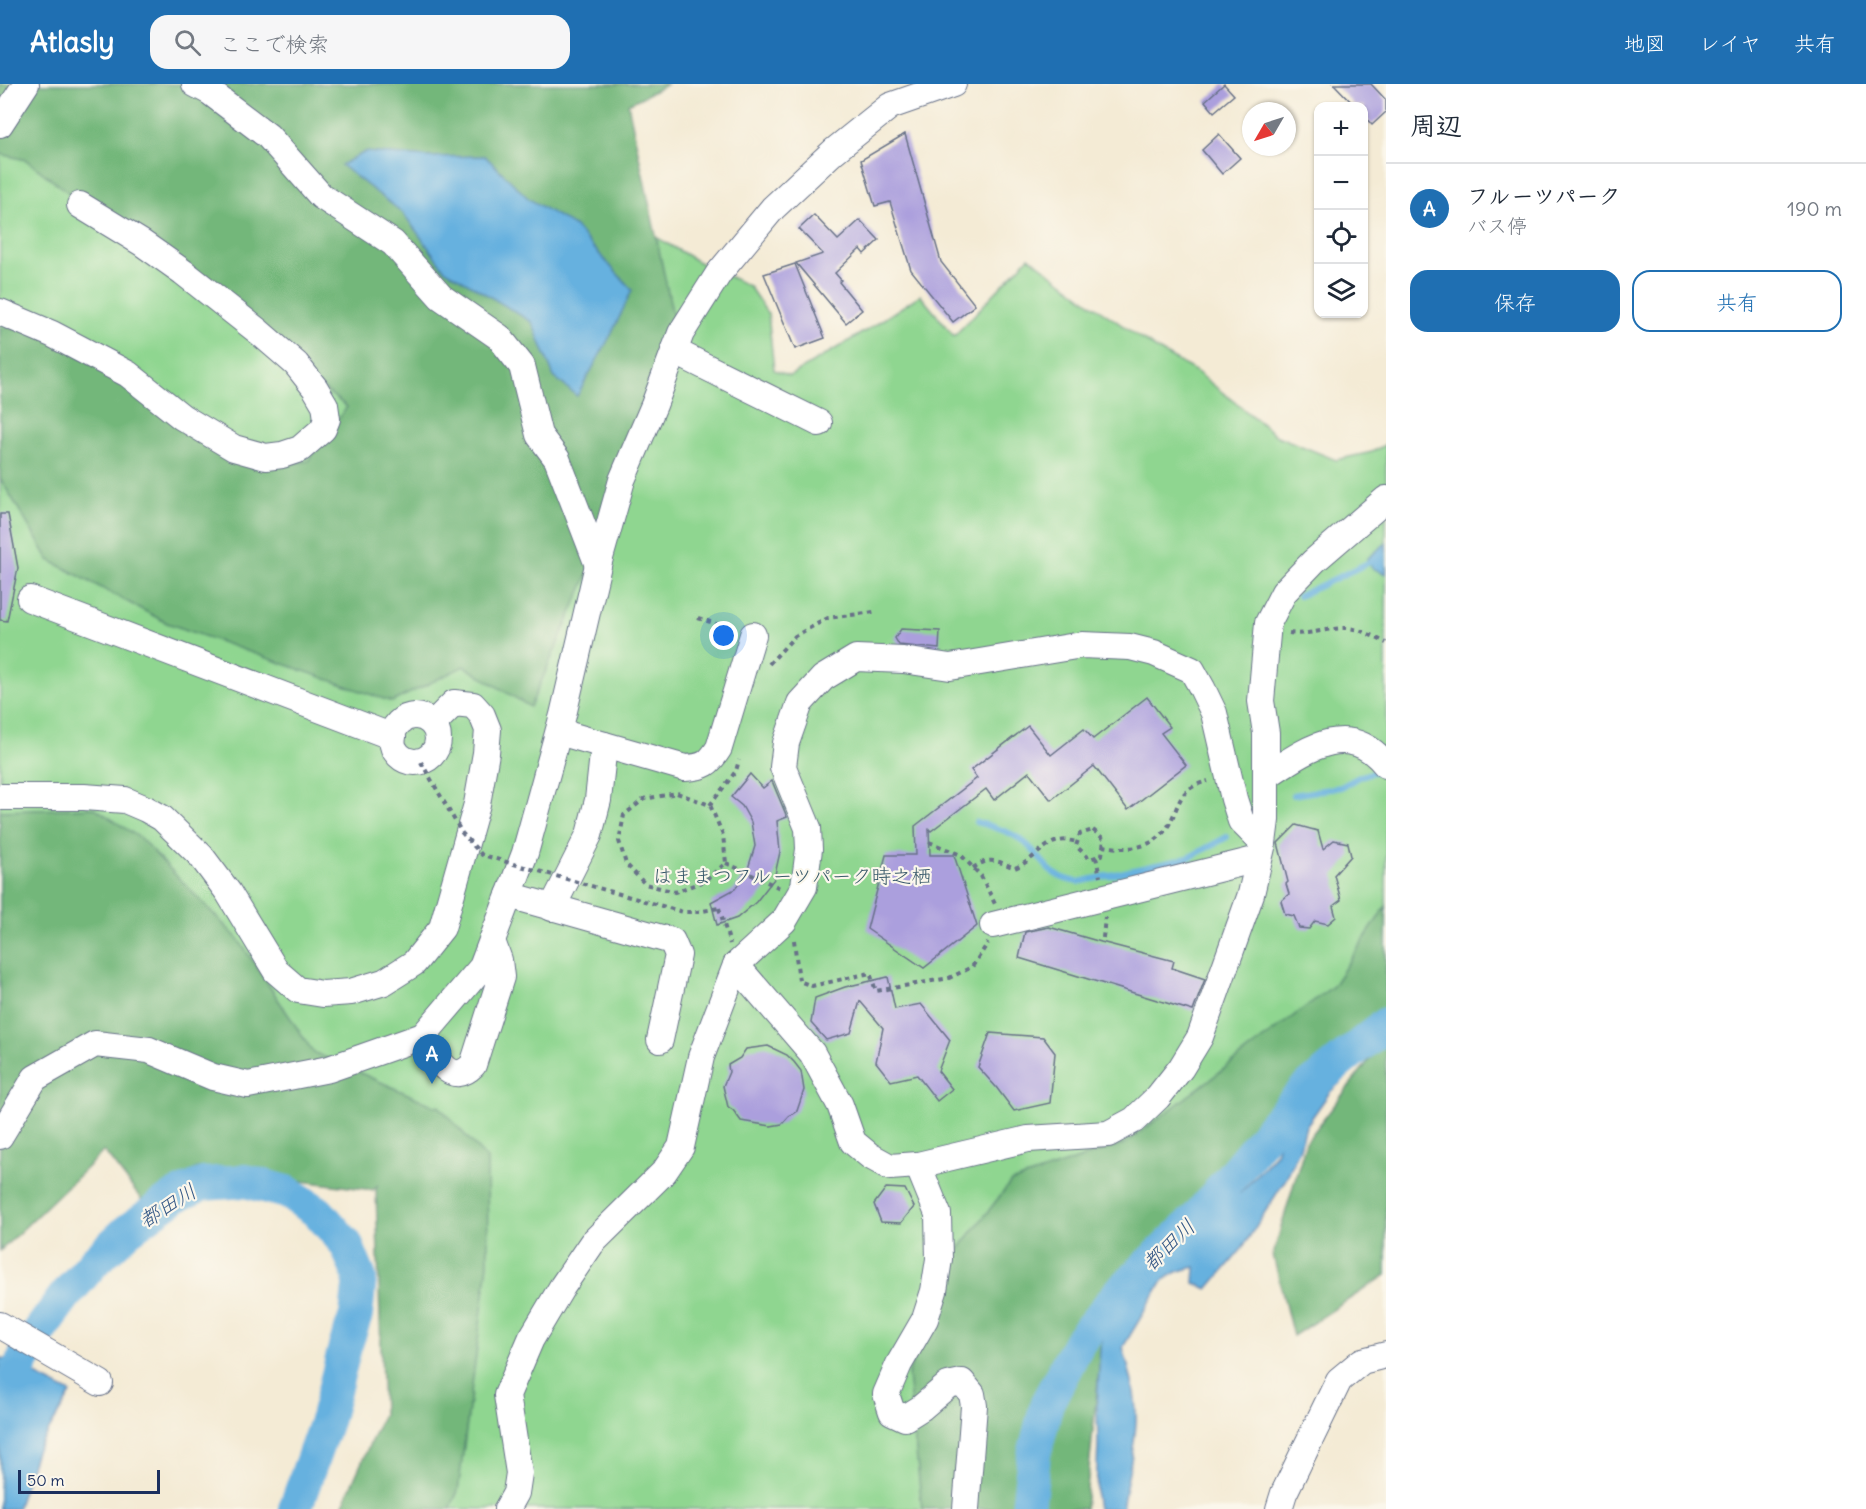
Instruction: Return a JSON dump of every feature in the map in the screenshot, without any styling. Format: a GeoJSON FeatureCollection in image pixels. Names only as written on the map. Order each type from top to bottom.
{"type":"FeatureCollection","features":[{"type":"Feature","properties":{"kind":"street"},"geometry":{"type":"LineString","coordinates":[[0,124],[26,84]]}},
{"type":"Feature","properties":{"kind":"street"},"geometry":{"type":"LineString","coordinates":[[195,84],[210,92],[268,136],[321,196],[393,243],[441,297],[499,337],[522,366],[539,435],[557,459],[598,565]]}},
{"type":"Feature","properties":{"kind":"street"},"geometry":{"type":"LineString","coordinates":[[0,1136],[35,1077],[95,1044],[149,1050],[213,1077],[248,1085],[329,1069],[423,1036],[482,967],[525,853],[558,732],[598,565],[622,480],[681,333],[719,273],[773,208],[834,151],[890,106],[953,84]]}},
{"type":"Feature","properties":{"kind":"street"},"geometry":{"type":"LineString","coordinates":[[0,312],[52,334],[128,374],[182,417],[234,448],[266,457],[282,455],[300,449],[323,429],[327,419],[325,405],[296,364],[183,272],[142,243],[80,205]]}},
{"type":"Feature","properties":{"kind":"street"},"geometry":{"type":"LineString","coordinates":[[674,351],[819,423]]}},
{"type":"Feature","properties":{"kind":"street"},"geometry":{"type":"LineString","coordinates":[[736,965],[812,1053],[840,1105],[853,1142],[870,1156],[890,1167],[918,1165],[1028,1138],[1108,1134],[1134,1120],[1164,1090],[1200,1037],[1251,894],[1266,820],[1266,733],[1261,702],[1268,623],[1284,592],[1314,561],[1386,499]]}},
{"type":"Feature","properties":{"kind":"street"},"geometry":{"type":"LineString","coordinates":[[30,599],[393,736]]}},
{"type":"Feature","properties":{"kind":"street"},"geometry":{"type":"LineString","coordinates":[[558,732],[685,768],[698,767],[710,762],[719,748],[753,635]]}},
{"type":"Feature","properties":{"kind":"street"},"geometry":{"type":"LineString","coordinates":[[507,1509],[516,1493],[519,1473],[507,1395],[531,1339],[592,1243],[664,1172],[681,1147],[701,1057],[736,965],[784,921],[804,887],[808,828],[783,767],[786,743],[800,704],[823,678],[856,658],[903,660],[950,667],[1082,645],[1130,647],[1171,659],[1192,670],[1214,713],[1241,821],[1261,851]]}},
{"type":"Feature","properties":{"kind":"street"},"geometry":{"type":"LineString","coordinates":[[0,797],[84,797],[125,800],[146,809],[162,818],[201,856],[228,891],[276,971],[298,990],[323,994],[351,992],[384,982],[414,963],[442,928],[477,804],[488,730],[482,715],[473,705],[454,703],[433,724]]}},
{"type":"Feature","properties":{"kind":"street"},"geometry":{"type":"LineString","coordinates":[[414,716],[427,718],[440,738],[437,749],[429,758],[421,762],[404,760],[396,753],[393,736],[394,729],[401,720],[414,716]]}},
{"type":"Feature","properties":{"kind":"street"},"geometry":{"type":"LineString","coordinates":[[1266,776],[1296,756],[1325,742],[1354,740],[1382,760]]}},
{"type":"Feature","properties":{"kind":"street"},"geometry":{"type":"LineString","coordinates":[[552,908],[589,835],[598,800],[604,745]]}},
{"type":"Feature","properties":{"kind":"street"},"geometry":{"type":"LineString","coordinates":[[993,925],[1261,851]]}},
{"type":"Feature","properties":{"kind":"street"},"geometry":{"type":"LineString","coordinates":[[509,895],[672,941],[678,955],[660,1040]]}},
{"type":"Feature","properties":{"kind":"street"},"geometry":{"type":"LineString","coordinates":[[423,1036],[444,1069],[458,1074],[465,1073],[473,1065],[501,977],[499,960],[492,941]]}},
{"type":"Feature","properties":{"kind":"street"},"geometry":{"type":"LineString","coordinates":[[918,1165],[938,1214],[939,1259],[934,1291],[925,1318],[899,1364],[886,1394],[892,1412],[905,1418],[921,1408],[948,1385],[962,1382],[972,1394],[974,1406],[966,1509]]}},
{"type":"Feature","properties":{"kind":"street"},"geometry":{"type":"LineString","coordinates":[[0,1325],[100,1383]]}},
{"type":"Feature","properties":{"kind":"street"},"geometry":{"type":"LineString","coordinates":[[1279,1509],[1284,1493],[1339,1380],[1362,1361],[1386,1355]]}},
{"type":"Feature","properties":{"kind":"path"},"geometry":{"type":"LineString","coordinates":[[765,673],[770,662],[795,636],[828,618],[874,612]]}},
{"type":"Feature","properties":{"kind":"path"},"geometry":{"type":"LineString","coordinates":[[1268,623],[1289,633],[1302,634],[1346,628],[1357,629],[1386,643]]}},
{"type":"Feature","properties":{"kind":"path"},"geometry":{"type":"LineString","coordinates":[[710,805],[736,771],[742,749]]}},
{"type":"Feature","properties":{"kind":"path"},"geometry":{"type":"LineString","coordinates":[[421,762],[462,833],[482,855],[683,912],[719,908],[736,965]]}},
{"type":"Feature","properties":{"kind":"path"},"geometry":{"type":"LineString","coordinates":[[1103,846],[1123,850],[1139,847],[1154,840],[1166,829],[1177,804],[1188,790],[1210,780]]}},
{"type":"Feature","properties":{"kind":"path"},"geometry":{"type":"LineString","coordinates":[[677,793],[710,805],[723,835],[726,863],[704,881],[675,892],[645,884],[626,864],[619,841],[624,815],[644,799],[677,793]]}},
{"type":"Feature","properties":{"kind":"path"},"geometry":{"type":"LineString","coordinates":[[1093,830],[1104,839],[1102,855],[1090,860],[1076,846],[1077,842],[1080,834],[1093,830]]}},
{"type":"Feature","properties":{"kind":"path"},"geometry":{"type":"LineString","coordinates":[[974,868],[984,861],[994,861],[1015,868],[1026,863],[1047,845],[1058,840],[1077,842]]}},
{"type":"Feature","properties":{"kind":"path"},"geometry":{"type":"LineString","coordinates":[[726,863],[783,890],[790,911],[799,981],[812,986],[870,973],[876,991],[949,978],[972,967],[987,946],[997,909],[981,876],[962,855],[929,842]]}},
{"type":"Feature","properties":{"kind":"path"},"geometry":{"type":"LineString","coordinates":[[1096,857],[1097,865]]}},
{"type":"Feature","properties":{"kind":"green space","name":"はままつフルーツパーク時之栖"},"geometry":{"type":"Polygon","coordinates":[[[0,84],[656,237],[697,261],[749,286],[768,314],[774,370],[790,376],[920,295],[954,336],[1029,257],[1158,350],[1197,372],[1277,436],[1336,460],[1372,452],[1386,444],[1386,994],[1178,1194],[1012,1509],[402,1509],[416,1205],[0,867],[0,84]]]}},
{"type":"Feature","properties":{"kind":"green space"},"geometry":{"type":"Polygon","coordinates":[[[0,84],[668,84],[628,104],[673,316],[608,529],[530,707],[464,666],[392,702],[167,623],[49,560],[0,478],[0,328],[36,327],[255,468],[308,461],[347,407],[26,160],[0,154],[0,84]]]}},
{"type":"Feature","properties":{"kind":"green space"},"geometry":{"type":"Polygon","coordinates":[[[95,808],[140,838],[238,939],[313,1052],[437,1107],[438,1105],[487,1159],[488,1264],[458,1491],[450,1509],[341,1509],[383,1414],[377,1186],[373,1190],[197,1168],[145,1204],[104,1151],[0,1251],[0,811],[95,808]]]}},
{"type":"Feature","properties":{"kind":"green space"},"geometry":{"type":"Polygon","coordinates":[[[1386,906],[1386,1008],[1347,1041],[1202,1205],[1102,1341],[1085,1509],[922,1509],[908,1375],[950,1260],[1011,1182],[1126,1143],[1333,986],[1386,906]]]}},
{"type":"Feature","properties":{"kind":"green space"},"geometry":{"type":"Polygon","coordinates":[[[1386,1041],[1386,1275],[1293,1336],[1273,1255],[1306,1142],[1386,1041]]]}},
{"type":"Feature","properties":{"kind":"water"},"geometry":{"type":"Polygon","coordinates":[[[365,152],[429,157],[485,156],[529,199],[574,226],[632,290],[612,333],[577,396],[554,377],[532,322],[444,269],[403,213],[341,165],[365,152]]]}},
{"type":"Feature","properties":{"kind":"water"},"geometry":{"type":"Polygon","coordinates":[[[1386,543],[1386,574],[1372,568],[1367,559],[1386,543]]]}},
{"type":"Feature","properties":{"kind":"water"},"geometry":{"type":"Polygon","coordinates":[[[1386,1009],[1386,1041],[1330,1092],[1306,1126],[1300,1148],[1286,1179],[1241,1250],[1208,1289],[1194,1283],[1195,1267],[1179,1271],[1163,1280],[1123,1347],[1136,1407],[1133,1449],[1122,1509],[1098,1509],[1096,1496],[1097,1407],[1100,1348],[1109,1316],[1133,1287],[1176,1252],[1196,1241],[1226,1201],[1241,1192],[1276,1153],[1284,1128],[1346,1044],[1386,1009]]]}},
{"type":"Feature","properties":{"kind":"water"},"geometry":{"type":"Polygon","coordinates":[[[0,1357],[71,1393],[36,1451],[17,1509],[0,1509],[0,1357]]]}},
{"type":"Feature","properties":{"kind":"building"},"geometry":{"type":"Polygon","coordinates":[[[1224,84],[1234,95],[1214,112],[1205,101],[1224,84]]]}},
{"type":"Feature","properties":{"kind":"building"},"geometry":{"type":"Polygon","coordinates":[[[1334,84],[1371,84],[1386,100],[1386,112],[1372,125],[1368,120],[1368,102],[1351,102],[1334,84]]]}},
{"type":"Feature","properties":{"kind":"building"},"geometry":{"type":"Polygon","coordinates":[[[905,134],[941,262],[975,305],[953,322],[911,270],[890,202],[875,206],[861,160],[905,134]]]}},
{"type":"Feature","properties":{"kind":"building"},"geometry":{"type":"Polygon","coordinates":[[[1219,134],[1240,158],[1222,174],[1202,150],[1219,134]]]}},
{"type":"Feature","properties":{"kind":"building"},"geometry":{"type":"Polygon","coordinates":[[[814,215],[838,240],[860,220],[879,240],[864,254],[860,249],[835,273],[841,280],[839,282],[862,310],[846,323],[796,263],[823,254],[799,229],[814,215]]]}},
{"type":"Feature","properties":{"kind":"building"},"geometry":{"type":"Polygon","coordinates":[[[795,264],[825,338],[795,349],[764,274],[795,264]]]}},
{"type":"Feature","properties":{"kind":"building"},"geometry":{"type":"Polygon","coordinates":[[[0,514],[8,514],[18,568],[7,621],[0,620],[0,514]]]}},
{"type":"Feature","properties":{"kind":"building"},"geometry":{"type":"Polygon","coordinates":[[[901,629],[940,631],[939,649],[899,645],[895,638],[901,629]]]}},
{"type":"Feature","properties":{"kind":"building"},"geometry":{"type":"Polygon","coordinates":[[[1147,697],[1170,727],[1161,733],[1186,765],[1128,810],[1094,766],[1051,800],[1029,772],[994,800],[986,789],[931,831],[929,829],[930,855],[954,855],[977,926],[924,968],[867,929],[886,855],[916,855],[915,826],[977,778],[971,770],[1028,726],[1051,755],[1084,729],[1093,739],[1147,697]]]}},
{"type":"Feature","properties":{"kind":"building"},"geometry":{"type":"Polygon","coordinates":[[[750,774],[763,788],[772,781],[787,817],[777,821],[780,852],[774,879],[756,902],[737,918],[717,925],[711,902],[735,889],[747,872],[755,846],[751,822],[742,806],[731,797],[750,774]]]}},
{"type":"Feature","properties":{"kind":"building"},"geometry":{"type":"Polygon","coordinates":[[[1296,825],[1318,831],[1323,849],[1334,840],[1348,843],[1351,856],[1334,875],[1341,900],[1333,906],[1336,917],[1328,924],[1315,921],[1309,929],[1299,928],[1294,916],[1285,914],[1281,901],[1289,894],[1278,843],[1296,825]]]}},
{"type":"Feature","properties":{"kind":"building"},"geometry":{"type":"Polygon","coordinates":[[[1049,927],[1174,961],[1172,968],[1205,979],[1193,1011],[1019,958],[1025,932],[1049,927]]]}},
{"type":"Feature","properties":{"kind":"building"},"geometry":{"type":"Polygon","coordinates":[[[888,977],[895,1009],[921,1004],[950,1040],[938,1071],[952,1089],[937,1101],[917,1075],[891,1081],[876,1062],[883,1028],[860,1001],[851,1033],[826,1040],[811,1023],[815,998],[845,987],[888,977]]]}},
{"type":"Feature","properties":{"kind":"building"},"geometry":{"type":"Polygon","coordinates":[[[990,1033],[1043,1037],[1055,1053],[1050,1103],[1014,1111],[978,1067],[990,1033]]]}},
{"type":"Feature","properties":{"kind":"building"},"geometry":{"type":"Polygon","coordinates":[[[768,1046],[787,1055],[794,1062],[801,1071],[804,1090],[797,1111],[782,1124],[771,1126],[741,1121],[728,1107],[723,1086],[729,1072],[728,1065],[740,1058],[746,1049],[768,1046]]]}},
{"type":"Feature","properties":{"kind":"building"},"geometry":{"type":"Polygon","coordinates":[[[886,1188],[905,1189],[914,1207],[901,1223],[881,1222],[874,1204],[886,1188]]]}},
{"type":"Feature","properties":{"kind":"waterway"},"geometry":{"type":"LineString","coordinates":[[1299,596],[1374,560]]}},
{"type":"Feature","properties":{"kind":"waterway"},"geometry":{"type":"LineString","coordinates":[[1293,795],[1341,787],[1361,776],[1380,770]]}},
{"type":"Feature","properties":{"kind":"waterway"},"geometry":{"type":"LineString","coordinates":[[976,822],[1019,838],[1053,872],[1060,877],[1079,882],[1188,858],[1227,837]]}},
{"type":"Feature","properties":{"kind":"waterway","name":"都田川"},"geometry":{"type":"LineString","coordinates":[[1028,1509],[1034,1455],[1047,1403],[1079,1342],[1119,1293],[1197,1218],[1305,1090],[1386,1024]]}},
{"type":"Feature","properties":{"kind":"waterway","name":"都田川"},"geometry":{"type":"LineString","coordinates":[[0,1408],[33,1340],[64,1297],[94,1262],[127,1231],[174,1197],[203,1184],[245,1181],[287,1192],[318,1212],[346,1244],[360,1278],[356,1315],[345,1347],[327,1418],[295,1509]]}},
{"type":"Feature","properties":{"kind":"place","name":"フルーツパーク"},"geometry":{"type":"Point","coordinates":[432,1084]}}]}
